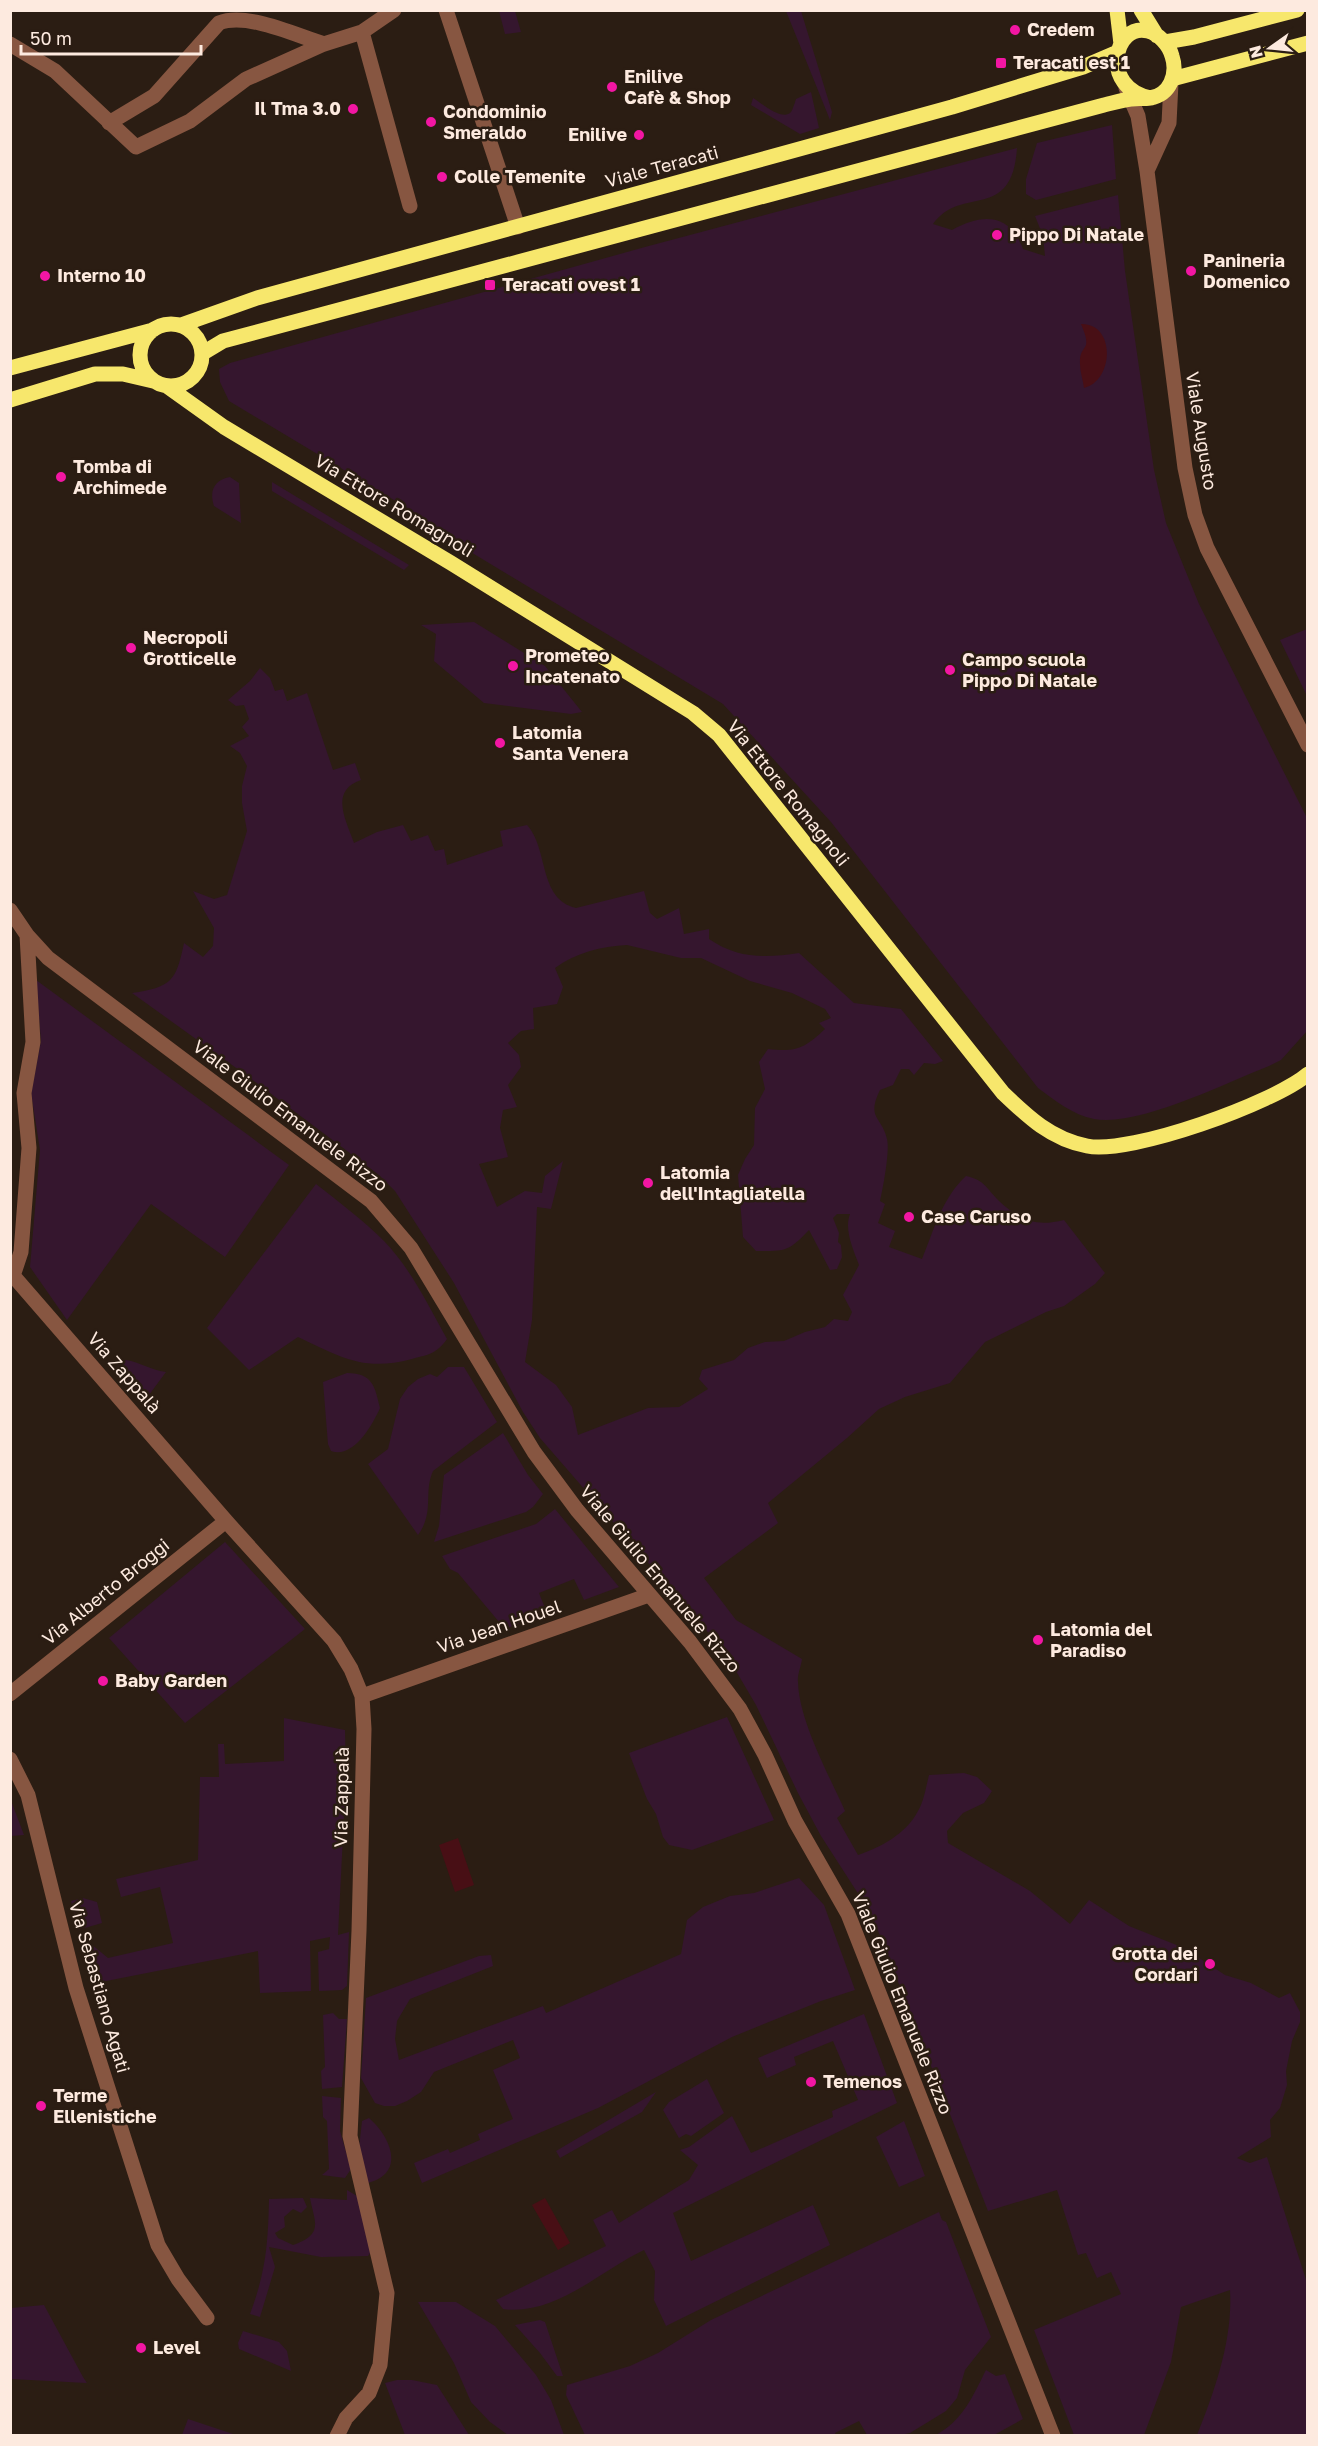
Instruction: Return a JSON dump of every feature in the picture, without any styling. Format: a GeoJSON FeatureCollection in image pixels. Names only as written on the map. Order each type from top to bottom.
{"type":"FeatureCollection","features":[{"type":"Feature","properties":{"kind":"main road"},"geometry":{"type":"LineString","coordinates":[[1117,10],[1120,48],[1119,74],[1124,84],[1132,92],[1151,98]]}},
{"type":"Feature","properties":{"kind":"main road"},"geometry":{"type":"LineString","coordinates":[[202,353],[222,341],[1131,99],[1151,98],[1167,90],[1172,81],[1174,64],[1161,39],[1141,10]]}},
{"type":"Feature","properties":{"kind":"main road"},"geometry":{"type":"LineString","coordinates":[[1120,48],[1126,36],[1134,31],[1148,31],[1161,39],[1194,37],[1297,10]]}},
{"type":"Feature","properties":{"kind":"main road"},"geometry":{"type":"LineString","coordinates":[[1172,81],[1308,43]]}},
{"type":"Feature","properties":{"kind":"main road","name":"Viale Teracati"},"geometry":{"type":"LineString","coordinates":[[181,325],[257,298],[952,107],[1083,68],[1120,48]]}},
{"type":"Feature","properties":{"kind":"main road"},"geometry":{"type":"LineString","coordinates":[[10,368],[171,324],[181,325],[196,336],[202,353],[200,368],[196,375],[184,384],[168,387],[123,374],[95,374],[10,400]]}},
{"type":"Feature","properties":{"kind":"main road"},"geometry":{"type":"LineString","coordinates":[[153,330],[141,345],[140,356],[146,374],[153,381]]}},
{"type":"Feature","properties":{"kind":"main road","name":"Via Ettore Romagnoli"},"geometry":{"type":"LineString","coordinates":[[168,387],[224,427],[451,563],[693,713],[719,735],[1003,1093],[1045,1130],[1065,1140],[1089,1147],[1117,1147],[1161,1137],[1221,1116],[1286,1090],[1308,1074]]}},
{"type":"Feature","properties":{"kind":"street"},"geometry":{"type":"LineString","coordinates":[[10,44],[55,71],[136,147],[190,121],[246,80],[324,44],[362,32],[394,10]]}},
{"type":"Feature","properties":{"kind":"street"},"geometry":{"type":"LineString","coordinates":[[446,10],[518,227]]}},
{"type":"Feature","properties":{"kind":"street"},"geometry":{"type":"LineString","coordinates":[[109,123],[154,96],[219,23],[230,19],[246,20],[324,44]]}},
{"type":"Feature","properties":{"kind":"street"},"geometry":{"type":"LineString","coordinates":[[362,32],[410,206]]}},
{"type":"Feature","properties":{"kind":"street"},"geometry":{"type":"LineString","coordinates":[[1147,171],[1169,123],[1172,81]]}},
{"type":"Feature","properties":{"kind":"street","name":"Viale Augusto"},"geometry":{"type":"LineString","coordinates":[[1124,84],[1138,116],[1185,468],[1195,515],[1207,548],[1308,745]]}},
{"type":"Feature","properties":{"kind":"street","name":"Viale Giulio Emanuele Rizzo"},"geometry":{"type":"LineString","coordinates":[[10,910],[27,935],[48,958],[371,1201],[387,1217],[411,1248],[534,1452],[577,1510],[690,1642],[740,1709],[765,1755],[800,1830],[848,1914],[1053,2436]]}},
{"type":"Feature","properties":{"kind":"street"},"geometry":{"type":"LineString","coordinates":[[12,1272],[21,1252],[29,1148],[24,1093],[33,1042],[27,935]]}},
{"type":"Feature","properties":{"kind":"street","name":"Via Zappalà"},"geometry":{"type":"LineString","coordinates":[[12,1272],[225,1521],[334,1641],[351,1670],[362,1696],[364,1730],[350,2136],[387,2292],[380,2365],[369,2392],[346,2418],[337,2436]]}},
{"type":"Feature","properties":{"kind":"street","name":"Via Alberto Broggi"},"geometry":{"type":"LineString","coordinates":[[10,1694],[225,1521]]}},
{"type":"Feature","properties":{"kind":"street","name":"Via Jean Houel"},"geometry":{"type":"LineString","coordinates":[[362,1696],[649,1595]]}},
{"type":"Feature","properties":{"kind":"street","name":"Via Sebastiano Agati"},"geometry":{"type":"LineString","coordinates":[[10,1759],[28,1795],[76,1988],[158,2245],[178,2280],[207,2318]]}},
{"type":"Feature","properties":{"kind":"shaded area"},"geometry":{"type":"Polygon","coordinates":[[[499,11],[515,11],[521,32],[505,34],[499,11]]]}},
{"type":"Feature","properties":{"kind":"shaded area"},"geometry":{"type":"Polygon","coordinates":[[[786,11],[801,11],[832,112],[830,120],[786,11]]]}},
{"type":"Feature","properties":{"kind":"shaded area"},"geometry":{"type":"Polygon","coordinates":[[[811,92],[819,128],[800,134],[751,105],[753,98],[783,115],[792,111],[796,99],[811,92]]]}},
{"type":"Feature","properties":{"kind":"shaded area"},"geometry":{"type":"Polygon","coordinates":[[[1112,125],[1116,179],[1036,200],[1026,194],[1026,179],[1037,143],[1112,125]]]}},
{"type":"Feature","properties":{"kind":"shaded area","name":"Campo scuola Pippo Di Natale"},"geometry":{"type":"Polygon","coordinates":[[[1017,148],[1013,171],[1006,186],[996,194],[945,212],[933,224],[952,230],[974,221],[994,220],[1011,228],[1023,249],[1045,256],[1043,236],[1035,216],[1118,195],[1125,271],[1154,470],[1166,523],[1199,604],[1307,818],[1307,1031],[1281,1060],[1269,1066],[1182,1102],[1113,1120],[1094,1119],[1079,1114],[1038,1088],[831,822],[723,704],[474,554],[404,506],[229,401],[220,382],[219,369],[230,363],[645,247],[1017,148]]]}},
{"type":"Feature","properties":{"kind":"shaded area"},"geometry":{"type":"Polygon","coordinates":[[[1081,324],[1092,326],[1100,333],[1107,353],[1101,375],[1094,383],[1084,388],[1080,357],[1086,340],[1081,324]]]}},
{"type":"Feature","properties":{"kind":"shaded area"},"geometry":{"type":"Polygon","coordinates":[[[230,477],[239,483],[241,523],[214,506],[212,496],[214,487],[220,481],[230,477]]]}},
{"type":"Feature","properties":{"kind":"shaded area"},"geometry":{"type":"Polygon","coordinates":[[[272,482],[409,565],[404,570],[272,491],[272,482]]]}},
{"type":"Feature","properties":{"kind":"shaded area"},"geometry":{"type":"Polygon","coordinates":[[[474,622],[545,666],[582,712],[571,714],[484,703],[434,661],[436,634],[421,625],[474,622]]]}},
{"type":"Feature","properties":{"kind":"shaded area"},"geometry":{"type":"Polygon","coordinates":[[[1307,629],[1307,696],[1280,640],[1307,629]]]}},
{"type":"Feature","properties":{"kind":"shaded area"},"geometry":{"type":"Polygon","coordinates":[[[260,668],[270,678],[275,691],[283,689],[287,701],[307,693],[333,770],[355,763],[361,780],[345,791],[342,807],[354,843],[377,832],[403,825],[411,841],[428,835],[435,851],[444,849],[447,865],[503,846],[500,831],[527,825],[539,847],[555,895],[564,903],[576,908],[644,891],[650,913],[657,919],[679,908],[684,934],[709,929],[709,939],[720,946],[742,954],[775,956],[799,953],[854,1003],[901,1009],[943,1061],[935,1064],[924,1063],[914,1075],[909,1069],[901,1069],[893,1085],[880,1090],[876,1099],[874,1107],[876,1117],[885,1131],[888,1145],[880,1201],[885,1204],[878,1223],[895,1231],[889,1247],[922,1259],[945,1204],[966,1176],[985,1185],[999,1201],[1022,1218],[1045,1223],[1064,1220],[1105,1273],[1095,1284],[1064,1306],[1046,1312],[985,1342],[950,1383],[905,1397],[879,1409],[768,1503],[778,1523],[704,1578],[736,1620],[802,1659],[798,1679],[804,1714],[816,1748],[845,1811],[837,1818],[858,1855],[884,1844],[907,1826],[920,1807],[929,1775],[964,1773],[977,1777],[992,1791],[984,1803],[963,1813],[947,1831],[948,1843],[1030,1891],[1070,1924],[1089,1900],[1129,1926],[1184,1948],[1225,1975],[1251,1983],[1279,1998],[1290,1993],[1300,2012],[1300,2022],[1292,2041],[1286,2071],[1287,2085],[1280,2108],[1270,2120],[1271,2137],[1237,2158],[1250,2163],[1267,2157],[1307,2283],[1307,2435],[1197,2435],[1226,2346],[1230,2290],[1181,2307],[1171,2362],[1144,2435],[1074,2435],[1034,2330],[1121,2294],[1111,2272],[1097,2278],[1086,2253],[1078,2255],[1057,2190],[988,2211],[873,1918],[867,1914],[859,1895],[821,1836],[756,1705],[736,1671],[704,1627],[540,1438],[523,1412],[454,1283],[395,1191],[379,1175],[132,993],[155,988],[170,980],[178,966],[184,943],[203,957],[213,946],[214,928],[193,891],[214,899],[227,895],[247,831],[242,803],[242,786],[247,766],[240,753],[230,746],[249,736],[242,727],[249,719],[244,705],[236,706],[228,700],[250,681],[260,668]],[[627,945],[580,954],[555,968],[563,987],[557,1004],[533,1008],[534,1029],[521,1031],[508,1043],[519,1055],[521,1067],[508,1085],[517,1107],[503,1110],[500,1128],[508,1157],[479,1164],[497,1207],[525,1191],[542,1193],[545,1176],[563,1161],[551,1209],[537,1207],[532,1320],[525,1362],[556,1385],[572,1407],[578,1435],[648,1408],[679,1407],[708,1389],[699,1379],[702,1370],[734,1360],[748,1348],[765,1342],[784,1341],[825,1327],[834,1319],[848,1321],[852,1312],[843,1295],[859,1265],[849,1233],[850,1214],[837,1214],[833,1218],[839,1233],[838,1242],[841,1245],[842,1257],[837,1269],[830,1270],[809,1230],[786,1249],[756,1251],[743,1237],[738,1175],[754,1145],[755,1108],[765,1089],[759,1062],[768,1049],[786,1050],[805,1045],[825,1029],[819,1023],[831,1018],[825,1009],[792,993],[750,981],[701,958],[681,958],[627,945]]]}},
{"type":"Feature","properties":{"kind":"shaded area"},"geometry":{"type":"Polygon","coordinates":[[[36,980],[289,1165],[225,1257],[151,1204],[67,1320],[30,1267],[40,1150],[31,1093],[41,1041],[36,980]]]}},
{"type":"Feature","properties":{"kind":"shaded area"},"geometry":{"type":"Polygon","coordinates":[[[316,1184],[376,1233],[403,1263],[447,1339],[436,1351],[395,1363],[366,1363],[340,1356],[298,1337],[249,1370],[207,1328],[316,1184]]]}},
{"type":"Feature","properties":{"kind":"shaded area"},"geometry":{"type":"Polygon","coordinates":[[[126,1360],[166,1372],[143,1403],[112,1371],[126,1360]]]}},
{"type":"Feature","properties":{"kind":"shaded area"},"geometry":{"type":"Polygon","coordinates":[[[448,1367],[464,1367],[497,1422],[433,1471],[430,1479],[428,1510],[418,1535],[368,1464],[388,1449],[400,1399],[408,1387],[418,1379],[430,1374],[437,1377],[448,1367]]]}},
{"type":"Feature","properties":{"kind":"shaded area"},"geometry":{"type":"Polygon","coordinates":[[[347,1373],[368,1379],[374,1388],[380,1408],[367,1432],[354,1446],[339,1452],[331,1451],[328,1444],[323,1382],[347,1373]]]}},
{"type":"Feature","properties":{"kind":"shaded area"},"geometry":{"type":"Polygon","coordinates":[[[503,1433],[528,1475],[543,1494],[526,1512],[434,1542],[439,1526],[444,1475],[503,1433]]]}},
{"type":"Feature","properties":{"kind":"shaded area"},"geometry":{"type":"Polygon","coordinates":[[[555,1509],[619,1587],[584,1600],[574,1579],[539,1593],[547,1613],[505,1629],[458,1573],[450,1569],[442,1556],[536,1524],[555,1509]]]}},
{"type":"Feature","properties":{"kind":"shaded area"},"geometry":{"type":"Polygon","coordinates":[[[225,1542],[305,1629],[185,1723],[109,1638],[225,1542]]]}},
{"type":"Feature","properties":{"kind":"shaded area"},"geometry":{"type":"Polygon","coordinates":[[[727,1717],[774,1820],[692,1850],[669,1845],[663,1837],[656,1814],[647,1799],[629,1753],[727,1717]]]}},
{"type":"Feature","properties":{"kind":"shaded area"},"geometry":{"type":"Polygon","coordinates":[[[284,1718],[345,1730],[346,1776],[338,1935],[349,1932],[347,1986],[342,1990],[319,1991],[318,1952],[329,1949],[330,1937],[310,1941],[311,1991],[260,1993],[258,1951],[91,1984],[81,1940],[85,1939],[108,1958],[173,1943],[160,1887],[121,1897],[116,1879],[198,1860],[200,1777],[219,1777],[218,1744],[224,1744],[225,1764],[284,1761],[284,1718]]]}},
{"type":"Feature","properties":{"kind":"shaded area"},"geometry":{"type":"Polygon","coordinates":[[[10,1798],[24,1835],[11,1836],[10,1798]]]}},
{"type":"Feature","properties":{"kind":"shaded area"},"geometry":{"type":"Polygon","coordinates":[[[458,1838],[474,1885],[455,1892],[439,1845],[458,1838]]]}},
{"type":"Feature","properties":{"kind":"shaded area"},"geometry":{"type":"Polygon","coordinates":[[[799,1878],[824,1905],[855,1990],[821,2001],[732,2037],[598,2108],[422,2183],[414,2163],[448,2149],[450,2153],[480,2140],[478,2134],[513,2119],[493,2070],[520,2058],[513,2040],[434,2072],[421,2092],[407,2101],[395,2106],[375,2103],[361,2078],[366,1998],[479,1956],[491,1955],[493,1966],[410,1999],[397,2021],[395,2039],[399,2060],[543,2006],[546,2013],[681,1954],[687,1920],[703,1907],[730,1896],[754,1893],[799,1878]]]}},
{"type":"Feature","properties":{"kind":"shaded area"},"geometry":{"type":"Polygon","coordinates":[[[83,1898],[97,1902],[102,1923],[78,1930],[71,1901],[83,1898]]]}},
{"type":"Feature","properties":{"kind":"shaded area"},"geometry":{"type":"Polygon","coordinates":[[[333,2013],[339,2019],[347,2019],[342,2087],[322,2089],[321,2071],[325,2067],[323,2015],[333,2013]]]}},
{"type":"Feature","properties":{"kind":"shaded area"},"geometry":{"type":"Polygon","coordinates":[[[864,2014],[897,2103],[673,2213],[691,2261],[813,2205],[830,2245],[666,2326],[654,2300],[655,2271],[644,2250],[559,2299],[541,2306],[503,2309],[496,2300],[606,2246],[593,2220],[612,2210],[619,2223],[689,2180],[698,2165],[680,2150],[689,2147],[732,2116],[751,2153],[833,2117],[832,2111],[858,2100],[833,2041],[794,2057],[796,2065],[767,2078],[758,2058],[864,2014]]]}},
{"type":"Feature","properties":{"kind":"shaded area"},"geometry":{"type":"Polygon","coordinates":[[[707,2079],[724,2113],[691,2136],[686,2134],[679,2138],[663,2110],[669,2102],[707,2079]]]}},
{"type":"Feature","properties":{"kind":"shaded area"},"geometry":{"type":"Polygon","coordinates":[[[656,2092],[642,2112],[560,2158],[556,2151],[656,2092]]]}},
{"type":"Feature","properties":{"kind":"shaded area"},"geometry":{"type":"Polygon","coordinates":[[[322,2096],[341,2098],[340,2131],[351,2169],[345,2178],[322,2175],[329,2169],[327,2121],[323,2117],[322,2096]]]}},
{"type":"Feature","properties":{"kind":"shaded area"},"geometry":{"type":"Polygon","coordinates":[[[369,2118],[388,2144],[391,2163],[380,2178],[368,2183],[359,2148],[362,2121],[369,2118]]]}},
{"type":"Feature","properties":{"kind":"shaded area"},"geometry":{"type":"Polygon","coordinates":[[[904,2121],[925,2176],[899,2187],[876,2137],[904,2121]]]}},
{"type":"Feature","properties":{"kind":"shaded area"},"geometry":{"type":"Polygon","coordinates":[[[347,2190],[357,2196],[371,2252],[368,2256],[321,2257],[269,2247],[275,2267],[260,2317],[250,2314],[260,2284],[265,2257],[269,2199],[303,2198],[307,2207],[301,2213],[293,2209],[284,2217],[285,2227],[275,2233],[278,2238],[293,2245],[310,2236],[315,2226],[310,2198],[347,2200],[347,2190]]]}},
{"type":"Feature","properties":{"kind":"shaded area"},"geometry":{"type":"Polygon","coordinates":[[[545,2198],[570,2243],[558,2250],[532,2205],[545,2198]]]}},
{"type":"Feature","properties":{"kind":"shaded area"},"geometry":{"type":"Polygon","coordinates":[[[939,2212],[942,2220],[946,2222],[991,2337],[965,2370],[957,2398],[946,2411],[910,2433],[901,2435],[867,2435],[859,2421],[835,2433],[836,2435],[585,2435],[566,2395],[567,2385],[630,2366],[658,2353],[711,2320],[939,2212]]]}},
{"type":"Feature","properties":{"kind":"shaded area"},"geometry":{"type":"Polygon","coordinates":[[[418,2302],[456,2302],[495,2326],[536,2375],[551,2400],[564,2435],[508,2435],[490,2422],[471,2402],[454,2363],[418,2302]]]}},
{"type":"Feature","properties":{"kind":"shaded area"},"geometry":{"type":"Polygon","coordinates":[[[44,2305],[87,2383],[11,2379],[11,2308],[44,2305]]]}},
{"type":"Feature","properties":{"kind":"shaded area"},"geometry":{"type":"Polygon","coordinates":[[[540,2320],[545,2322],[563,2376],[557,2376],[515,2325],[540,2320]]]}},
{"type":"Feature","properties":{"kind":"shaded area"},"geometry":{"type":"Polygon","coordinates":[[[243,2331],[279,2342],[287,2351],[291,2371],[239,2349],[238,2343],[243,2331]]]}},
{"type":"Feature","properties":{"kind":"shaded area"},"geometry":{"type":"Polygon","coordinates":[[[986,2370],[996,2376],[1005,2374],[1023,2419],[994,2435],[936,2435],[960,2415],[972,2398],[986,2370]]]}},
{"type":"Feature","properties":{"kind":"shaded area"},"geometry":{"type":"Polygon","coordinates":[[[412,2380],[437,2385],[469,2435],[405,2435],[385,2383],[412,2380]]]}},
{"type":"Feature","properties":{"kind":"shaded area"},"geometry":{"type":"Polygon","coordinates":[[[188,2419],[236,2435],[182,2435],[188,2419]]]}},
{"type":"Feature","properties":{"kind":"place","name":"Credem"},"geometry":{"type":"Point","coordinates":[1015,30]}},
{"type":"Feature","properties":{"kind":"place","name":"Teracati est 1"},"geometry":{"type":"Point","coordinates":[1001,63]}},
{"type":"Feature","properties":{"kind":"place","name":"Enilive Cafè & Shop"},"geometry":{"type":"Point","coordinates":[612,87]}},
{"type":"Feature","properties":{"kind":"place","name":"Il Tma 3.0"},"geometry":{"type":"Point","coordinates":[353,109]}},
{"type":"Feature","properties":{"kind":"place","name":"Condominio Smeraldo"},"geometry":{"type":"Point","coordinates":[431,122]}},
{"type":"Feature","properties":{"kind":"place","name":"Enilive"},"geometry":{"type":"Point","coordinates":[639,135]}},
{"type":"Feature","properties":{"kind":"place","name":"Colle Temenite"},"geometry":{"type":"Point","coordinates":[442,177]}},
{"type":"Feature","properties":{"kind":"place","name":"Pippo Di Natale"},"geometry":{"type":"Point","coordinates":[997,235]}},
{"type":"Feature","properties":{"kind":"place","name":"Panineria Domenico"},"geometry":{"type":"Point","coordinates":[1191,271]}},
{"type":"Feature","properties":{"kind":"place","name":"Interno 10"},"geometry":{"type":"Point","coordinates":[45,276]}},
{"type":"Feature","properties":{"kind":"place","name":"Teracati ovest 1"},"geometry":{"type":"Point","coordinates":[490,285]}},
{"type":"Feature","properties":{"kind":"place","name":"Tomba di Archimede"},"geometry":{"type":"Point","coordinates":[61,477]}},
{"type":"Feature","properties":{"kind":"place","name":"Necropoli Grotticelle"},"geometry":{"type":"Point","coordinates":[131,648]}},
{"type":"Feature","properties":{"kind":"place","name":"Prometeo Incatenato"},"geometry":{"type":"Point","coordinates":[513,666]}},
{"type":"Feature","properties":{"kind":"place","name":"Campo scuola Pippo Di Natale"},"geometry":{"type":"Point","coordinates":[950,670]}},
{"type":"Feature","properties":{"kind":"place","name":"Latomia Santa Venera"},"geometry":{"type":"Point","coordinates":[500,743]}},
{"type":"Feature","properties":{"kind":"place","name":"Latomia dell'Intagliatella"},"geometry":{"type":"Point","coordinates":[648,1183]}},
{"type":"Feature","properties":{"kind":"place","name":"Case Caruso"},"geometry":{"type":"Point","coordinates":[909,1217]}},
{"type":"Feature","properties":{"kind":"place","name":"Latomia del Paradiso"},"geometry":{"type":"Point","coordinates":[1038,1640]}},
{"type":"Feature","properties":{"kind":"place","name":"Baby Garden"},"geometry":{"type":"Point","coordinates":[103,1681]}},
{"type":"Feature","properties":{"kind":"place","name":"Grotta dei Cordari"},"geometry":{"type":"Point","coordinates":[1210,1964]}},
{"type":"Feature","properties":{"kind":"place","name":"Temenos"},"geometry":{"type":"Point","coordinates":[811,2082]}},
{"type":"Feature","properties":{"kind":"place","name":"Terme Ellenistiche"},"geometry":{"type":"Point","coordinates":[41,2106]}},
{"type":"Feature","properties":{"kind":"place","name":"Level"},"geometry":{"type":"Point","coordinates":[141,2348]}}]}
